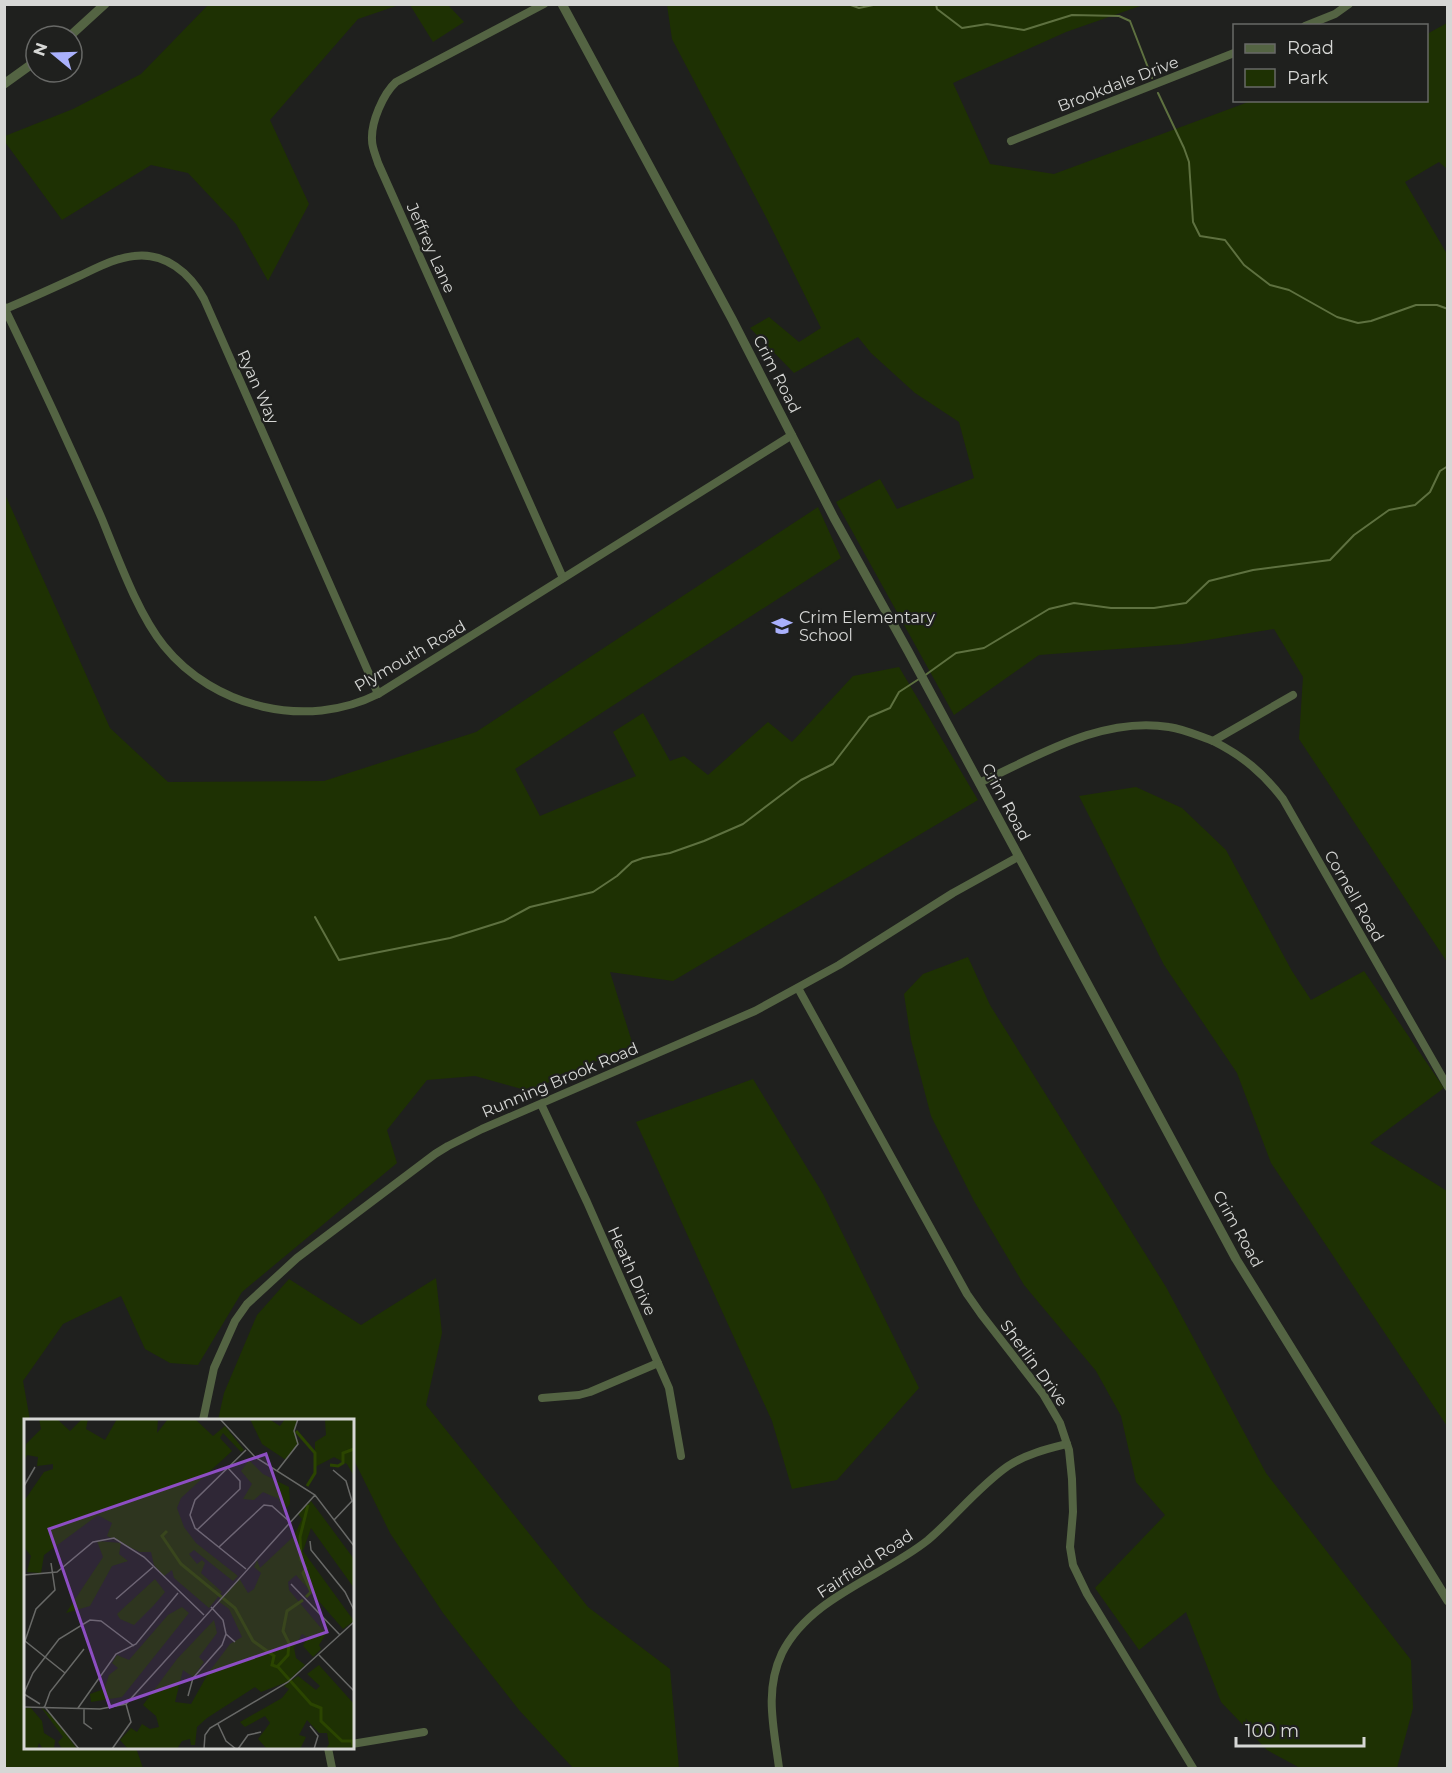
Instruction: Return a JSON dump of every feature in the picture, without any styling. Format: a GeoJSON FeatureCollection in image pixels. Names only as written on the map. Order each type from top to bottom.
{"type":"FeatureCollection","features":[{"type":"Feature","properties":{"kind":"street"},"geometry":{"type":"LineString","coordinates":[[82,24],[105,4]]}},
{"type":"Feature","properties":{"kind":"street","name":"Jeffrey Lane"},"geometry":{"type":"LineString","coordinates":[[544,4],[396,82],[383,98],[372,140],[378,163],[563,578]]}},
{"type":"Feature","properties":{"kind":"street","name":"Crim Road"},"geometry":{"type":"LineString","coordinates":[[562,4],[732,319],[834,518],[915,663],[1236,1259],[1448,1601]]}},
{"type":"Feature","properties":{"kind":"street"},"geometry":{"type":"LineString","coordinates":[[1310,24],[1335,14],[1349,4]]}},
{"type":"Feature","properties":{"kind":"street","name":"Brookdale Drive"},"geometry":{"type":"LineString","coordinates":[[1011,141],[1233,53]]}},
{"type":"Feature","properties":{"kind":"street"},"geometry":{"type":"LineString","coordinates":[[4,84],[24,70]]}},
{"type":"Feature","properties":{"kind":"street","name":"Ryan Way"},"geometry":{"type":"LineString","coordinates":[[5,308],[111,262],[135,255],[158,258],[170,263],[190,277],[204,299],[378,694]]}},
{"type":"Feature","properties":{"kind":"street","name":"Plymouth Road"},"geometry":{"type":"LineString","coordinates":[[5,308],[137,600],[155,634],[172,656],[195,676],[223,694],[254,705],[289,711],[334,709],[364,701],[378,694],[792,435]]}},
{"type":"Feature","properties":{"kind":"street"},"geometry":{"type":"LineString","coordinates":[[1213,741],[1293,695]]}},
{"type":"Feature","properties":{"kind":"street","name":"Cornell Road"},"geometry":{"type":"LineString","coordinates":[[979,783],[1071,741],[1107,729],[1135,725],[1169,727],[1213,741],[1241,757],[1267,778],[1283,799],[1448,1087]]}},
{"type":"Feature","properties":{"kind":"street","name":"Running Brook Road"},"geometry":{"type":"LineString","coordinates":[[203,1419],[214,1368],[235,1321],[247,1304],[278,1275],[364,1207],[448,1146],[482,1129],[755,1011],[839,965],[953,893],[1018,857]]}},
{"type":"Feature","properties":{"kind":"street","name":"Sherlin Drive"},"geometry":{"type":"LineString","coordinates":[[798,988],[967,1294],[1048,1400],[1060,1423],[1069,1450],[1072,1479],[1073,1512],[1070,1547],[1073,1565],[1087,1594],[1193,1768]]}},
{"type":"Feature","properties":{"kind":"street","name":"Heath Drive"},"geometry":{"type":"LineString","coordinates":[[541,1104],[669,1388],[681,1456]]}},
{"type":"Feature","properties":{"kind":"street"},"geometry":{"type":"LineString","coordinates":[[542,1398],[590,1392],[658,1363]]}},
{"type":"Feature","properties":{"kind":"street","name":"Fairfield Road"},"geometry":{"type":"LineString","coordinates":[[779,1768],[771,1687],[782,1654],[803,1623],[827,1604],[927,1540],[1008,1466],[1025,1456],[1067,1444]]}},
{"type":"Feature","properties":{"kind":"street"},"geometry":{"type":"LineString","coordinates":[[354,1744],[424,1732]]}},
{"type":"Feature","properties":{"kind":"street"},"geometry":{"type":"LineString","coordinates":[[330,1749],[332,1768]]}},
{"type":"Feature","properties":{"kind":"green space"},"geometry":{"type":"Polygon","coordinates":[[[209,4],[399,5],[358,19],[270,120],[309,204],[268,281],[236,224],[188,173],[151,165],[62,220],[5,142],[5,136],[73,109],[141,74],[209,4]]]}},
{"type":"Feature","properties":{"kind":"green space"},"geometry":{"type":"Polygon","coordinates":[[[410,5],[448,5],[464,22],[433,42],[410,5]]]}},
{"type":"Feature","properties":{"kind":"green space"},"geometry":{"type":"Polygon","coordinates":[[[667,5],[1143,5],[1066,32],[953,83],[990,164],[1054,174],[1248,102],[1428,102],[1428,33],[1447,23],[1447,169],[1439,162],[1405,182],[1447,254],[1447,962],[1299,739],[1303,677],[1274,629],[1183,644],[1039,655],[954,715],[836,502],[880,479],[897,509],[974,478],[959,422],[915,393],[871,353],[858,337],[794,373],[750,328],[769,317],[799,342],[821,328],[767,219],[672,39],[667,5]]]}},
{"type":"Feature","properties":{"kind":"green space"},"geometry":{"type":"Polygon","coordinates":[[[4,492],[110,728],[168,782],[324,781],[476,732],[818,507],[841,558],[515,769],[540,816],[636,776],[613,732],[643,713],[670,761],[684,756],[708,775],[768,722],[792,742],[853,676],[899,667],[978,800],[673,981],[610,972],[633,1045],[529,1091],[475,1076],[427,1080],[387,1130],[397,1163],[242,1292],[198,1365],[170,1363],[145,1349],[121,1296],[63,1324],[23,1381],[30,1419],[24,1419],[24,1749],[136,1749],[143,1768],[5,1768],[4,492]]]}},
{"type":"Feature","properties":{"kind":"green space"},"geometry":{"type":"Polygon","coordinates":[[[1136,787],[1182,808],[1226,850],[1292,971],[1311,1000],[1364,971],[1444,1088],[1370,1143],[1447,1191],[1447,1426],[1271,1163],[1237,1073],[1164,965],[1079,796],[1136,787]]]}},
{"type":"Feature","properties":{"kind":"green space"},"geometry":{"type":"Polygon","coordinates":[[[968,957],[990,1005],[1166,1287],[1266,1473],[1411,1660],[1413,1708],[1397,1768],[1300,1768],[1267,1750],[1221,1702],[1186,1612],[1139,1650],[1095,1588],[1165,1515],[1136,1482],[1121,1416],[1096,1371],[1024,1285],[974,1201],[931,1116],[911,1040],[904,994],[923,974],[968,957]]]}},
{"type":"Feature","properties":{"kind":"green space"},"geometry":{"type":"Polygon","coordinates":[[[753,1079],[823,1194],[919,1388],[837,1480],[792,1489],[772,1421],[636,1122],[753,1079]]]}},
{"type":"Feature","properties":{"kind":"green space"},"geometry":{"type":"Polygon","coordinates":[[[436,1278],[442,1333],[426,1405],[588,1607],[670,1669],[679,1768],[573,1768],[519,1710],[443,1613],[390,1533],[354,1460],[354,1419],[218,1419],[224,1393],[257,1315],[289,1279],[361,1325],[436,1278]]]}},
{"type":"Feature","properties":{"kind":"waterway"},"geometry":{"type":"LineString","coordinates":[[848,4],[859,8],[878,4]]}},
{"type":"Feature","properties":{"kind":"waterway"},"geometry":{"type":"LineString","coordinates":[[936,4],[937,9],[962,28],[987,24],[1024,30],[1072,15],[1119,16],[1130,21],[1152,78]]}},
{"type":"Feature","properties":{"kind":"waterway"},"geometry":{"type":"LineString","coordinates":[[1158,93],[1189,162],[1193,222],[1200,236],[1225,240],[1244,265],[1270,285],[1289,290],[1337,317],[1358,323],[1371,321],[1416,305],[1437,305],[1448,309]]}},
{"type":"Feature","properties":{"kind":"waterway"},"geometry":{"type":"LineString","coordinates":[[924,676],[956,653],[984,648],[1049,609],[1074,603],[1111,608],[1154,608],[1186,603],[1209,581],[1253,570],[1330,560],[1354,535],[1389,510],[1415,505],[1430,492],[1440,471],[1448,466]]}},
{"type":"Feature","properties":{"kind":"waterway"},"geometry":{"type":"LineString","coordinates":[[315,917],[339,960],[450,938],[504,921],[530,907],[593,892],[617,876],[632,862],[670,853],[743,824],[801,780],[833,764],[869,717],[890,708],[899,692],[919,679]]}},
{"type":"Feature","properties":{"kind":"place","name":"Crim Elementary School"},"geometry":{"type":"Point","coordinates":[782,626]}}]}
